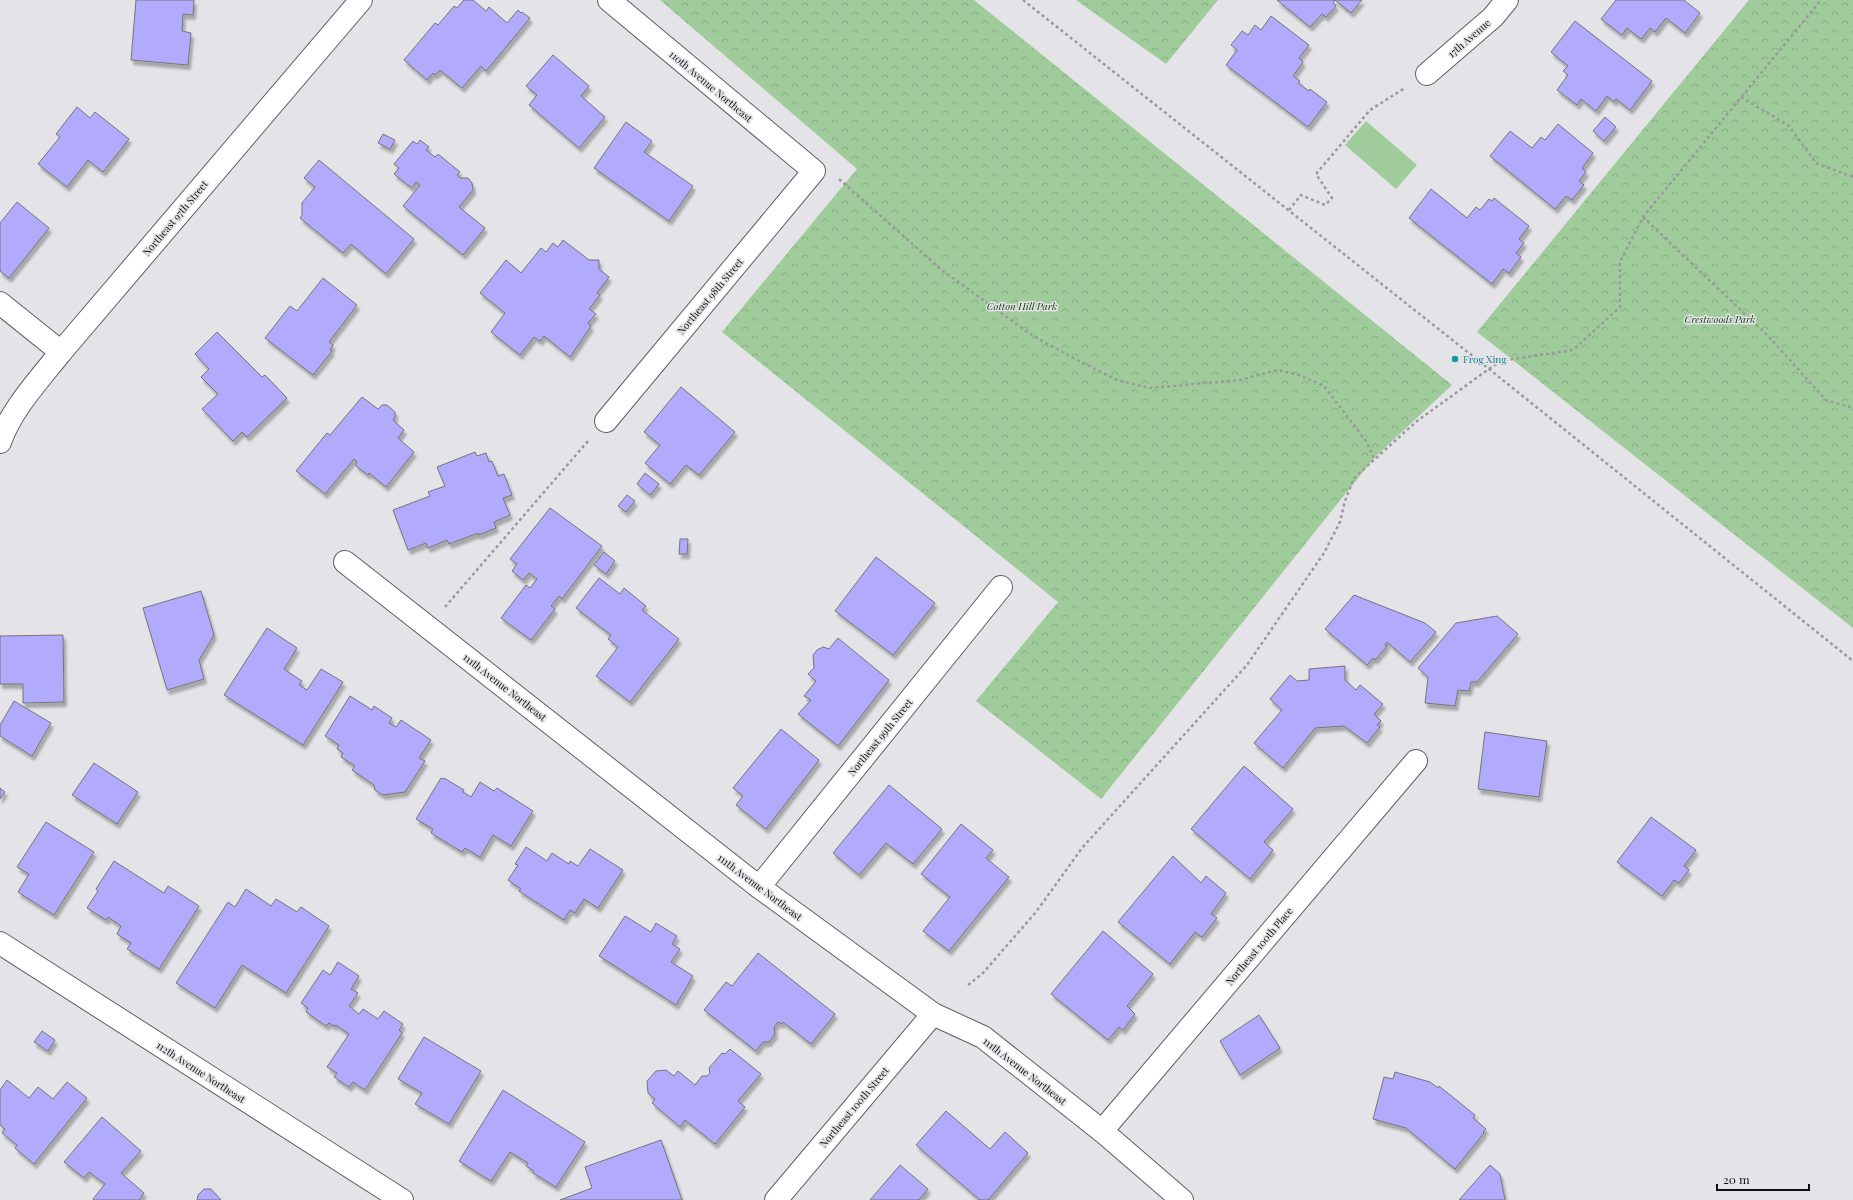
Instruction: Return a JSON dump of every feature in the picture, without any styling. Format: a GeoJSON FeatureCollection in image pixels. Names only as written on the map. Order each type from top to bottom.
{"type":"FeatureCollection","features":[{"type":"Feature","properties":{"kind":"street","name":"Northeast 97th Street"},"geometry":{"type":"LineString","coordinates":[[0,442],[3,433],[23,400],[61,352],[361,0]]}},
{"type":"Feature","properties":{"kind":"street","name":"110th Avenue Northeast"},"geometry":{"type":"LineString","coordinates":[[609,0],[814,171]]}},
{"type":"Feature","properties":{"kind":"street","name":"17th Avenue"},"geometry":{"type":"LineString","coordinates":[[1427,74],[1493,17],[1507,0]]}},
{"type":"Feature","properties":{"kind":"street","name":"Northeast 98th Street"},"geometry":{"type":"LineString","coordinates":[[606,421],[814,171]]}},
{"type":"Feature","properties":{"kind":"street"},"geometry":{"type":"LineString","coordinates":[[0,303],[61,352]]}},
{"type":"Feature","properties":{"kind":"street","name":"111th Avenue Northeast"},"geometry":{"type":"LineString","coordinates":[[345,562],[760,887],[933,1014],[983,1037],[1102,1131],[1182,1200]]}},
{"type":"Feature","properties":{"kind":"street","name":"Northeast 99th Street"},"geometry":{"type":"LineString","coordinates":[[760,887],[1001,587]]}},
{"type":"Feature","properties":{"kind":"street","name":"Northeast 100th Place"},"geometry":{"type":"LineString","coordinates":[[1102,1131],[1416,761]]}},
{"type":"Feature","properties":{"kind":"street","name":"112th Avenue Northeast"},"geometry":{"type":"LineString","coordinates":[[0,943],[402,1200]]}},
{"type":"Feature","properties":{"kind":"street","name":"Northeast 100th Street"},"geometry":{"type":"LineString","coordinates":[[776,1200],[933,1014]]}},
{"type":"Feature","properties":{"kind":"path"},"geometry":{"type":"LineString","coordinates":[[1023,0],[1489,369],[1853,661]]}},
{"type":"Feature","properties":{"kind":"path"},"geometry":{"type":"LineString","coordinates":[[968,985],[983,973],[1036,912],[1082,848],[1247,665],[1324,553],[1340,522],[1345,501],[1354,478],[1374,458],[1417,421],[1501,361],[1573,350],[1620,307],[1620,262],[1643,217],[1821,0]]}},
{"type":"Feature","properties":{"kind":"path"},"geometry":{"type":"LineString","coordinates":[[1288,210],[1301,194],[1325,205],[1332,198],[1316,174],[1370,110],[1427,74]]}},
{"type":"Feature","properties":{"kind":"path"},"geometry":{"type":"LineString","coordinates":[[1741,97],[1789,126],[1816,163],[1853,177]]}},
{"type":"Feature","properties":{"kind":"path"},"geometry":{"type":"LineString","coordinates":[[814,171],[821,164],[943,271],[1032,336],[1079,361],[1117,380],[1150,388],[1240,380],[1276,370],[1299,375],[1324,386],[1366,441],[1374,458]]}},
{"type":"Feature","properties":{"kind":"path"},"geometry":{"type":"LineString","coordinates":[[1643,217],[1769,336],[1826,400],[1853,408]]}},
{"type":"Feature","properties":{"kind":"path"},"geometry":{"type":"LineString","coordinates":[[428,627],[606,421]]}},
{"type":"Feature","properties":{"kind":"green space","name":"Cotton Hill Park"},"geometry":{"type":"Polygon","coordinates":[[[660,0],[974,0],[1452,385],[1374,458],[1101,799],[976,701],[1058,602],[722,332],[857,169],[660,0]]]}},
{"type":"Feature","properties":{"kind":"green space"},"geometry":{"type":"Polygon","coordinates":[[[1076,0],[1218,0],[1166,64],[1076,0]]]}},
{"type":"Feature","properties":{"kind":"green space","name":"Crestwoods Park"},"geometry":{"type":"Polygon","coordinates":[[[1749,0],[1853,0],[1853,628],[1477,332],[1749,0]]]}},
{"type":"Feature","properties":{"kind":"green space"},"geometry":{"type":"Polygon","coordinates":[[[1366,121],[1417,165],[1396,189],[1345,145],[1366,121]]]}},
{"type":"Feature","properties":{"kind":"building"},"geometry":{"type":"Polygon","coordinates":[[[136,0],[194,0],[193,15],[183,14],[182,31],[191,33],[188,65],[131,60],[136,0]]]}},
{"type":"Feature","properties":{"kind":"building"},"geometry":{"type":"Polygon","coordinates":[[[464,0],[473,0],[486,11],[489,7],[507,23],[518,10],[530,18],[486,71],[481,66],[462,88],[440,70],[435,75],[433,73],[427,80],[404,60],[435,23],[438,25],[454,6],[457,8],[464,0]]]}},
{"type":"Feature","properties":{"kind":"building"},"geometry":{"type":"Polygon","coordinates":[[[1277,0],[1335,0],[1333,3],[1336,6],[1326,17],[1322,14],[1310,27],[1277,0]]]}},
{"type":"Feature","properties":{"kind":"building"},"geometry":{"type":"Polygon","coordinates":[[[1335,0],[1362,0],[1351,13],[1335,0]]]}},
{"type":"Feature","properties":{"kind":"building"},"geometry":{"type":"Polygon","coordinates":[[[1616,0],[1684,0],[1700,13],[1685,33],[1666,18],[1655,32],[1650,28],[1641,39],[1627,28],[1622,35],[1601,19],[1616,0]]]}},
{"type":"Feature","properties":{"kind":"building"},"geometry":{"type":"Polygon","coordinates":[[[1271,16],[1309,45],[1299,58],[1303,62],[1293,76],[1300,81],[1298,83],[1309,91],[1310,89],[1327,102],[1308,127],[1226,65],[1237,50],[1231,45],[1242,31],[1248,35],[1255,25],[1261,30],[1271,16]]]}},
{"type":"Feature","properties":{"kind":"building"},"geometry":{"type":"Polygon","coordinates":[[[1575,21],[1652,81],[1630,110],[1616,99],[1614,102],[1607,96],[1596,111],[1581,99],[1577,105],[1557,90],[1568,75],[1563,71],[1568,66],[1551,52],[1575,21]]]}},
{"type":"Feature","properties":{"kind":"building"},"geometry":{"type":"Polygon","coordinates":[[[553,55],[589,86],[581,96],[605,117],[579,148],[529,105],[537,95],[526,86],[553,55]]]}},
{"type":"Feature","properties":{"kind":"building"},"geometry":{"type":"Polygon","coordinates":[[[77,107],[90,118],[95,112],[129,139],[103,172],[88,160],[67,187],[38,164],[60,137],[56,134],[77,107]]]}},
{"type":"Feature","properties":{"kind":"building"},"geometry":{"type":"Polygon","coordinates":[[[1605,117],[1616,127],[1604,141],[1593,131],[1605,117]]]}},
{"type":"Feature","properties":{"kind":"building"},"geometry":{"type":"Polygon","coordinates":[[[626,122],[652,141],[644,152],[693,186],[669,221],[594,168],[626,122]]]}},
{"type":"Feature","properties":{"kind":"building"},"geometry":{"type":"Polygon","coordinates":[[[1558,124],[1593,153],[1582,168],[1586,172],[1579,181],[1584,185],[1572,200],[1566,196],[1555,209],[1490,156],[1510,131],[1532,148],[1541,137],[1545,140],[1558,124]]]}},
{"type":"Feature","properties":{"kind":"building"},"geometry":{"type":"Polygon","coordinates":[[[383,134],[395,140],[390,149],[378,143],[383,134]]]}},
{"type":"Feature","properties":{"kind":"building"},"geometry":{"type":"Polygon","coordinates":[[[420,140],[429,147],[426,150],[435,157],[438,154],[460,172],[457,175],[460,178],[468,178],[472,183],[473,190],[459,207],[485,228],[463,255],[403,206],[420,185],[416,182],[412,188],[394,174],[399,168],[394,164],[413,141],[417,144],[420,140]]]}},
{"type":"Feature","properties":{"kind":"building"},"geometry":{"type":"Polygon","coordinates":[[[319,160],[414,239],[386,274],[351,244],[343,253],[300,218],[302,215],[302,203],[315,187],[304,178],[319,160]]]}},
{"type":"Feature","properties":{"kind":"building"},"geometry":{"type":"Polygon","coordinates":[[[1431,189],[1467,218],[1476,207],[1480,210],[1489,199],[1492,201],[1494,198],[1529,226],[1519,239],[1524,243],[1516,253],[1521,257],[1509,273],[1503,269],[1492,284],[1409,218],[1431,189]]]}},
{"type":"Feature","properties":{"kind":"building"},"geometry":{"type":"Polygon","coordinates":[[[17,202],[49,228],[9,278],[0,271],[0,223],[17,202]]]}},
{"type":"Feature","properties":{"kind":"building"},"geometry":{"type":"Polygon","coordinates":[[[563,240],[589,260],[599,260],[599,269],[609,277],[597,293],[600,295],[589,309],[596,314],[588,323],[591,326],[570,357],[544,336],[540,341],[534,337],[520,355],[491,332],[505,313],[480,293],[506,260],[521,273],[541,248],[546,252],[553,243],[558,247],[563,240]]]}},
{"type":"Feature","properties":{"kind":"building"},"geometry":{"type":"Polygon","coordinates":[[[323,278],[357,305],[329,342],[333,345],[330,350],[332,351],[313,375],[265,338],[290,306],[297,311],[323,278]]]}},
{"type":"Feature","properties":{"kind":"building"},"geometry":{"type":"Polygon","coordinates":[[[217,332],[262,377],[265,375],[287,398],[247,437],[242,432],[233,441],[202,409],[218,394],[201,377],[209,369],[195,354],[217,332]]]}},
{"type":"Feature","properties":{"kind":"building"},"geometry":{"type":"Polygon","coordinates":[[[681,387],[735,432],[699,475],[686,465],[670,484],[645,463],[660,445],[644,432],[681,387]]]}},
{"type":"Feature","properties":{"kind":"building"},"geometry":{"type":"Polygon","coordinates":[[[362,397],[378,409],[382,405],[387,405],[395,412],[395,417],[393,420],[404,430],[398,438],[414,452],[386,487],[369,473],[368,475],[355,465],[357,462],[354,459],[325,494],[296,471],[327,433],[330,435],[362,397]]]}},
{"type":"Feature","properties":{"kind":"building"},"geometry":{"type":"Polygon","coordinates":[[[475,452],[477,456],[486,453],[489,462],[492,461],[498,476],[504,474],[512,495],[503,498],[510,515],[494,522],[496,528],[478,535],[478,533],[449,544],[447,540],[428,548],[426,543],[408,550],[393,510],[430,496],[428,492],[445,486],[437,467],[475,452]]]}},
{"type":"Feature","properties":{"kind":"building"},"geometry":{"type":"Polygon","coordinates":[[[645,473],[659,484],[650,495],[637,484],[645,473]]]}},
{"type":"Feature","properties":{"kind":"building"},"geometry":{"type":"Polygon","coordinates":[[[627,495],[635,501],[626,512],[618,506],[627,495]]]}},
{"type":"Feature","properties":{"kind":"building"},"geometry":{"type":"Polygon","coordinates":[[[550,508],[602,546],[562,599],[559,596],[551,606],[555,609],[531,640],[501,618],[526,585],[530,588],[537,579],[529,573],[523,580],[512,571],[517,564],[510,559],[550,508]]]}},
{"type":"Feature","properties":{"kind":"building"},"geometry":{"type":"Polygon","coordinates":[[[680,539],[688,539],[687,554],[679,554],[680,539]]]}},
{"type":"Feature","properties":{"kind":"building"},"geometry":{"type":"Polygon","coordinates":[[[604,552],[615,561],[606,574],[594,565],[604,552]]]}},
{"type":"Feature","properties":{"kind":"building"},"geometry":{"type":"Polygon","coordinates":[[[876,557],[935,603],[893,655],[835,611],[876,557]]]}},
{"type":"Feature","properties":{"kind":"building"},"geometry":{"type":"Polygon","coordinates":[[[599,578],[620,594],[624,588],[646,606],[642,610],[679,639],[630,702],[596,676],[618,647],[608,639],[611,635],[576,608],[599,578]]]}},
{"type":"Feature","properties":{"kind":"building"},"geometry":{"type":"Polygon","coordinates":[[[201,591],[214,635],[199,660],[204,679],[167,690],[143,608],[201,591]]]}},
{"type":"Feature","properties":{"kind":"building"},"geometry":{"type":"Polygon","coordinates":[[[1354,595],[1425,623],[1436,632],[1410,662],[1387,642],[1385,645],[1387,646],[1375,660],[1373,658],[1367,665],[1325,629],[1354,595]]]}},
{"type":"Feature","properties":{"kind":"building"},"geometry":{"type":"Polygon","coordinates":[[[1497,616],[1518,634],[1477,682],[1471,682],[1469,691],[1458,690],[1455,706],[1425,703],[1428,677],[1418,668],[1456,623],[1497,616]]]}},
{"type":"Feature","properties":{"kind":"building"},"geometry":{"type":"Polygon","coordinates":[[[267,628],[297,648],[284,669],[302,681],[299,685],[307,690],[321,669],[343,682],[303,745],[224,695],[267,628]]]}},
{"type":"Feature","properties":{"kind":"building"},"geometry":{"type":"Polygon","coordinates":[[[63,635],[64,702],[23,703],[23,684],[0,684],[0,636],[63,635]]]}},
{"type":"Feature","properties":{"kind":"building"},"geometry":{"type":"Polygon","coordinates":[[[838,638],[889,680],[838,746],[798,714],[811,700],[804,696],[816,681],[808,674],[814,668],[813,655],[817,650],[823,647],[829,649],[838,638]]]}},
{"type":"Feature","properties":{"kind":"building"},"geometry":{"type":"Polygon","coordinates":[[[1345,666],[1345,680],[1356,690],[1360,685],[1383,704],[1374,714],[1381,721],[1377,725],[1380,727],[1367,743],[1344,726],[1315,728],[1283,768],[1254,743],[1282,710],[1270,699],[1290,675],[1297,681],[1309,680],[1309,669],[1345,666]]]}},
{"type":"Feature","properties":{"kind":"building"},"geometry":{"type":"Polygon","coordinates":[[[350,696],[372,710],[374,706],[392,718],[389,723],[396,727],[401,720],[431,740],[419,758],[425,761],[405,792],[383,795],[375,790],[374,785],[352,770],[355,766],[341,757],[343,753],[337,749],[339,745],[325,736],[350,696]]]}},
{"type":"Feature","properties":{"kind":"building"},"geometry":{"type":"Polygon","coordinates":[[[14,701],[51,723],[32,756],[0,736],[0,725],[14,701]]]}},
{"type":"Feature","properties":{"kind":"building"},"geometry":{"type":"Polygon","coordinates":[[[781,729],[819,760],[766,829],[736,805],[743,796],[733,788],[781,729]]]}},
{"type":"Feature","properties":{"kind":"building"},"geometry":{"type":"Polygon","coordinates":[[[1485,732],[1547,741],[1539,797],[1478,789],[1485,732]]]}},
{"type":"Feature","properties":{"kind":"building"},"geometry":{"type":"Polygon","coordinates":[[[94,763],[138,792],[117,824],[72,795],[94,763]]]}},
{"type":"Feature","properties":{"kind":"building"},"geometry":{"type":"Polygon","coordinates":[[[1244,766],[1293,809],[1264,842],[1273,850],[1250,879],[1191,829],[1244,766]]]}},
{"type":"Feature","properties":{"kind":"building"},"geometry":{"type":"Polygon","coordinates":[[[441,778],[444,778],[464,790],[463,792],[471,797],[480,782],[494,791],[497,788],[533,811],[511,846],[493,835],[480,857],[465,848],[462,852],[431,833],[433,829],[416,819],[441,778]]]}},
{"type":"Feature","properties":{"kind":"building"},"geometry":{"type":"Polygon","coordinates":[[[889,785],[942,829],[913,864],[886,843],[859,875],[833,853],[889,785]]]}},
{"type":"Feature","properties":{"kind":"building"},"geometry":{"type":"Polygon","coordinates":[[[0,788],[5,792],[0,799],[0,788]]]}},
{"type":"Feature","properties":{"kind":"building"},"geometry":{"type":"Polygon","coordinates":[[[1651,817],[1696,850],[1684,866],[1689,870],[1679,883],[1674,880],[1662,896],[1617,862],[1651,817]]]}},
{"type":"Feature","properties":{"kind":"building"},"geometry":{"type":"Polygon","coordinates":[[[46,822],[94,852],[54,915],[18,892],[29,874],[17,867],[46,822]]]}},
{"type":"Feature","properties":{"kind":"building"},"geometry":{"type":"Polygon","coordinates":[[[961,824],[993,850],[986,858],[1009,877],[949,951],[923,931],[950,897],[921,874],[961,824]]]}},
{"type":"Feature","properties":{"kind":"building"},"geometry":{"type":"Polygon","coordinates":[[[526,847],[547,861],[552,853],[569,864],[570,861],[578,866],[590,849],[623,870],[598,908],[584,899],[575,913],[570,910],[564,920],[519,891],[521,889],[508,880],[518,865],[515,864],[526,847]]]}},
{"type":"Feature","properties":{"kind":"building"},"geometry":{"type":"Polygon","coordinates":[[[1173,856],[1201,883],[1206,876],[1226,893],[1211,914],[1217,918],[1202,937],[1195,932],[1170,964],[1118,922],[1173,856]]]}},
{"type":"Feature","properties":{"kind":"building"},"geometry":{"type":"Polygon","coordinates":[[[114,861],[164,893],[168,886],[199,906],[159,969],[127,949],[131,943],[117,934],[121,926],[108,917],[106,920],[87,908],[98,891],[96,889],[114,861]]]}},
{"type":"Feature","properties":{"kind":"building"},"geometry":{"type":"Polygon","coordinates":[[[246,889],[271,906],[276,899],[297,912],[301,907],[329,926],[286,993],[242,965],[215,1008],[176,983],[228,902],[235,907],[246,889]]]}},
{"type":"Feature","properties":{"kind":"building"},"geometry":{"type":"Polygon","coordinates":[[[625,916],[651,932],[656,923],[677,936],[672,944],[680,949],[671,962],[693,976],[676,1005],[599,956],[625,916]]]}},
{"type":"Feature","properties":{"kind":"building"},"geometry":{"type":"Polygon","coordinates":[[[1103,931],[1153,974],[1127,1006],[1135,1014],[1123,1030],[1119,1027],[1108,1040],[1051,994],[1103,931]]]}},
{"type":"Feature","properties":{"kind":"building"},"geometry":{"type":"Polygon","coordinates":[[[758,953],[835,1014],[811,1044],[783,1022],[781,1024],[778,1022],[774,1027],[775,1034],[769,1042],[763,1042],[756,1051],[704,1010],[726,982],[732,986],[758,953]]]}},
{"type":"Feature","properties":{"kind":"building"},"geometry":{"type":"Polygon","coordinates":[[[338,962],[359,976],[351,989],[358,993],[349,1006],[359,1014],[363,1009],[378,1019],[384,1011],[403,1024],[399,1030],[402,1033],[365,1090],[353,1082],[349,1087],[334,1077],[337,1073],[327,1067],[349,1034],[336,1025],[334,1026],[329,1023],[326,1026],[306,1012],[308,1008],[301,1003],[323,970],[330,975],[338,962]]]}},
{"type":"Feature","properties":{"kind":"building"},"geometry":{"type":"Polygon","coordinates":[[[1259,1015],[1280,1048],[1240,1075],[1220,1041],[1259,1015]]]}},
{"type":"Feature","properties":{"kind":"building"},"geometry":{"type":"Polygon","coordinates":[[[42,1031],[55,1040],[48,1051],[34,1042],[42,1031]]]}},
{"type":"Feature","properties":{"kind":"building"},"geometry":{"type":"Polygon","coordinates":[[[424,1037],[481,1071],[449,1124],[415,1104],[422,1093],[398,1079],[424,1037]]]}},
{"type":"Feature","properties":{"kind":"building"},"geometry":{"type":"Polygon","coordinates":[[[730,1049],[761,1074],[738,1101],[745,1107],[715,1144],[685,1120],[680,1127],[652,1103],[655,1099],[648,1093],[647,1081],[656,1071],[666,1070],[674,1076],[678,1071],[695,1085],[702,1076],[707,1076],[710,1073],[709,1068],[722,1053],[725,1054],[730,1049]]]}},
{"type":"Feature","properties":{"kind":"building"},"geometry":{"type":"Polygon","coordinates":[[[1395,1072],[1430,1082],[1438,1088],[1439,1086],[1475,1115],[1473,1118],[1486,1129],[1455,1169],[1406,1128],[1373,1119],[1384,1077],[1393,1079],[1395,1072]]]}},
{"type":"Feature","properties":{"kind":"building"},"geometry":{"type":"Polygon","coordinates":[[[7,1080],[29,1098],[38,1087],[53,1099],[67,1082],[87,1098],[34,1164],[15,1148],[17,1145],[2,1133],[5,1129],[0,1125],[0,1090],[7,1080]]]}},
{"type":"Feature","properties":{"kind":"building"},"geometry":{"type":"Polygon","coordinates":[[[503,1090],[585,1142],[556,1187],[533,1173],[534,1171],[526,1166],[528,1163],[510,1152],[491,1181],[459,1161],[503,1090]]]}},
{"type":"Feature","properties":{"kind":"building"},"geometry":{"type":"Polygon","coordinates":[[[946,1111],[990,1149],[1005,1132],[1028,1153],[988,1200],[980,1200],[916,1145],[946,1111]]]}},
{"type":"Feature","properties":{"kind":"building"},"geometry":{"type":"Polygon","coordinates":[[[102,1117],[141,1151],[121,1173],[144,1193],[139,1200],[94,1200],[93,1199],[105,1184],[89,1172],[84,1178],[64,1162],[102,1117]]]}},
{"type":"Feature","properties":{"kind":"building"},"geometry":{"type":"Polygon","coordinates":[[[661,1140],[682,1200],[560,1200],[592,1188],[585,1167],[661,1140]]]}},
{"type":"Feature","properties":{"kind":"building"},"geometry":{"type":"Polygon","coordinates":[[[900,1165],[928,1189],[919,1200],[870,1200],[900,1165]]]}},
{"type":"Feature","properties":{"kind":"building"},"geometry":{"type":"Polygon","coordinates":[[[1490,1165],[1500,1174],[1505,1200],[1459,1200],[1490,1165]]]}},
{"type":"Feature","properties":{"kind":"building"},"geometry":{"type":"Polygon","coordinates":[[[204,1189],[211,1189],[221,1200],[197,1200],[198,1195],[204,1189]]]}},
{"type":"Feature","properties":{"kind":"place","name":"Frog Xing"},"geometry":{"type":"Point","coordinates":[1455,359]}}]}
